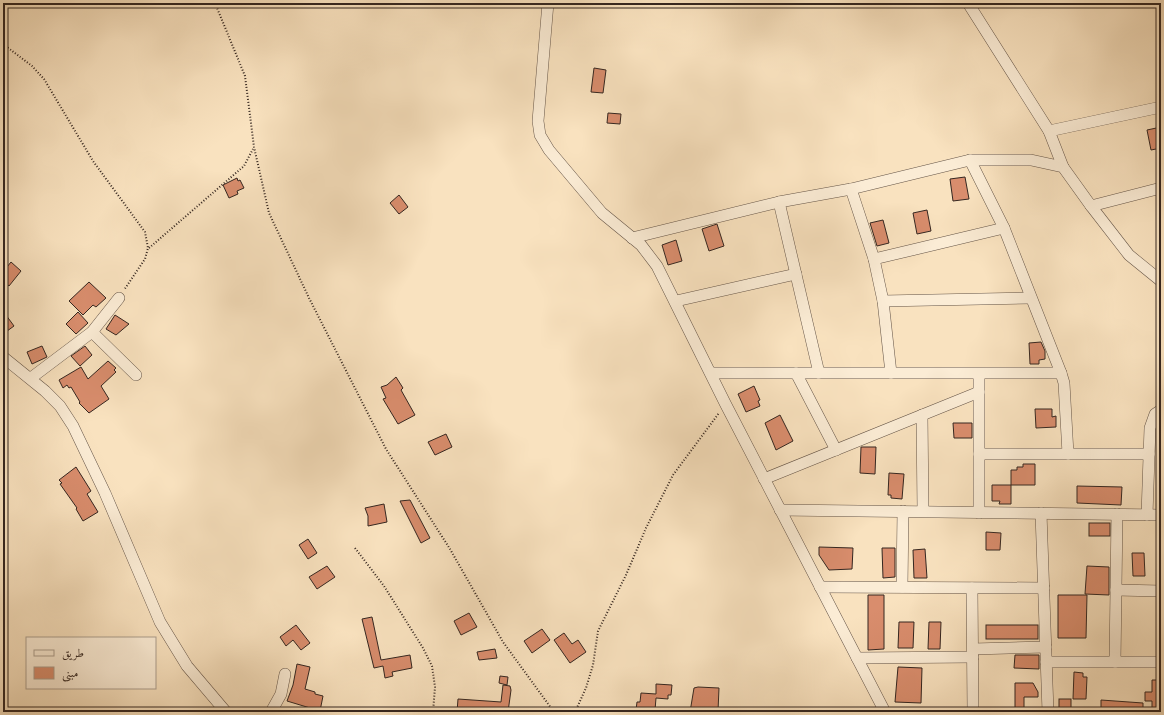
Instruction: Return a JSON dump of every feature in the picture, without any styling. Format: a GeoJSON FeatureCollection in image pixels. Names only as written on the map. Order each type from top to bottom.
{"type":"FeatureCollection","features":[{"type":"Feature","properties":{"kind":"street"},"geometry":{"type":"LineString","coordinates":[[548,3],[538,116],[540,135],[549,150],[596,206],[617,227],[646,249],[654,259],[676,301],[724,403],[885,712]]}},
{"type":"Feature","properties":{"kind":"street"},"geometry":{"type":"LineString","coordinates":[[968,3],[1049,131],[1063,167],[1129,255],[1161,282]]}},
{"type":"Feature","properties":{"kind":"street"},"geometry":{"type":"LineString","coordinates":[[1049,131],[1161,107]]}},
{"type":"Feature","properties":{"kind":"street"},"geometry":{"type":"LineString","coordinates":[[632,238],[779,202],[851,188],[970,160],[1031,160],[1063,167]]}},
{"type":"Feature","properties":{"kind":"street"},"geometry":{"type":"LineString","coordinates":[[970,160],[1004,228],[1030,298],[1061,373],[1064,383],[1068,454]]}},
{"type":"Feature","properties":{"kind":"street"},"geometry":{"type":"LineString","coordinates":[[851,188],[874,259],[883,301],[891,373]]}},
{"type":"Feature","properties":{"kind":"street"},"geometry":{"type":"LineString","coordinates":[[1091,206],[1161,188]]}},
{"type":"Feature","properties":{"kind":"street"},"geometry":{"type":"LineString","coordinates":[[779,202],[819,373]]}},
{"type":"Feature","properties":{"kind":"street"},"geometry":{"type":"LineString","coordinates":[[874,259],[1004,228]]}},
{"type":"Feature","properties":{"kind":"street"},"geometry":{"type":"LineString","coordinates":[[676,301],[796,274]]}},
{"type":"Feature","properties":{"kind":"street"},"geometry":{"type":"LineString","coordinates":[[31,378],[92,332],[119,298]]}},
{"type":"Feature","properties":{"kind":"street"},"geometry":{"type":"LineString","coordinates":[[883,301],[1030,298]]}},
{"type":"Feature","properties":{"kind":"street"},"geometry":{"type":"LineString","coordinates":[[92,332],[136,375]]}},
{"type":"Feature","properties":{"kind":"street"},"geometry":{"type":"LineString","coordinates":[[3,357],[31,378],[60,406],[73,426],[105,493],[160,622],[187,666],[226,712]]}},
{"type":"Feature","properties":{"kind":"street"},"geometry":{"type":"LineString","coordinates":[[711,373],[1061,373]]}},
{"type":"Feature","properties":{"kind":"street"},"geometry":{"type":"LineString","coordinates":[[796,373],[836,450]]}},
{"type":"Feature","properties":{"kind":"street"},"geometry":{"type":"LineString","coordinates":[[979,374],[979,513]]}},
{"type":"Feature","properties":{"kind":"street"},"geometry":{"type":"LineString","coordinates":[[764,479],[979,392]]}},
{"type":"Feature","properties":{"kind":"street"},"geometry":{"type":"LineString","coordinates":[[1147,515],[1150,428],[1155,414],[1161,410]]}},
{"type":"Feature","properties":{"kind":"street"},"geometry":{"type":"LineString","coordinates":[[922,415],[923,511]]}},
{"type":"Feature","properties":{"kind":"street"},"geometry":{"type":"LineString","coordinates":[[979,454],[1149,454]]}},
{"type":"Feature","properties":{"kind":"street"},"geometry":{"type":"LineString","coordinates":[[780,510],[1161,515]]}},
{"type":"Feature","properties":{"kind":"street"},"geometry":{"type":"LineString","coordinates":[[902,588],[903,511]]}},
{"type":"Feature","properties":{"kind":"street"},"geometry":{"type":"LineString","coordinates":[[1041,513],[1048,712]]}},
{"type":"Feature","properties":{"kind":"street"},"geometry":{"type":"LineString","coordinates":[[1115,662],[1116,514]]}},
{"type":"Feature","properties":{"kind":"street"},"geometry":{"type":"LineString","coordinates":[[820,587],[1044,588]]}},
{"type":"Feature","properties":{"kind":"street"},"geometry":{"type":"LineString","coordinates":[[972,588],[973,712]]}},
{"type":"Feature","properties":{"kind":"street"},"geometry":{"type":"LineString","coordinates":[[1116,590],[1161,591]]}},
{"type":"Feature","properties":{"kind":"street"},"geometry":{"type":"LineString","coordinates":[[857,658],[973,653],[1046,647]]}},
{"type":"Feature","properties":{"kind":"street"},"geometry":{"type":"LineString","coordinates":[[1046,662],[1161,662]]}},
{"type":"Feature","properties":{"kind":"street"},"geometry":{"type":"LineString","coordinates":[[271,712],[281,694],[285,674]]}},
{"type":"Feature","properties":{"kind":"path"},"geometry":{"type":"LineString","coordinates":[[215,3],[245,76],[254,147],[270,213],[309,298],[386,449],[450,549],[503,642],[554,712]]}},
{"type":"Feature","properties":{"kind":"path"},"geometry":{"type":"LineString","coordinates":[[3,44],[32,66],[44,79],[93,161],[145,232],[148,248]]}},
{"type":"Feature","properties":{"kind":"path"},"geometry":{"type":"LineString","coordinates":[[119,298],[144,259],[148,248],[244,166],[254,147]]}},
{"type":"Feature","properties":{"kind":"path"},"geometry":{"type":"LineString","coordinates":[[575,712],[586,688],[593,665],[598,631],[626,575],[660,499],[673,475],[708,428],[724,403]]}},
{"type":"Feature","properties":{"kind":"path"},"geometry":{"type":"LineString","coordinates":[[355,548],[384,586],[423,648],[432,666],[435,687],[433,712]]}},
{"type":"Feature","properties":{"kind":"building"},"geometry":{"type":"Polygon","coordinates":[[[594,68],[606,70],[603,93],[591,92],[594,68]]]}},
{"type":"Feature","properties":{"kind":"building"},"geometry":{"type":"Polygon","coordinates":[[[608,113],[621,114],[620,124],[607,123],[608,113]]]}},
{"type":"Feature","properties":{"kind":"building"},"geometry":{"type":"Polygon","coordinates":[[[1161,127],[1161,148],[1151,150],[1147,130],[1161,127]]]}},
{"type":"Feature","properties":{"kind":"building"},"geometry":{"type":"Polygon","coordinates":[[[965,177],[969,199],[953,201],[950,179],[965,177]]]}},
{"type":"Feature","properties":{"kind":"building"},"geometry":{"type":"Polygon","coordinates":[[[237,178],[238,181],[240,180],[244,188],[237,191],[238,194],[229,198],[223,185],[237,178]]]}},
{"type":"Feature","properties":{"kind":"building"},"geometry":{"type":"Polygon","coordinates":[[[399,195],[408,207],[399,214],[390,203],[399,195]]]}},
{"type":"Feature","properties":{"kind":"building"},"geometry":{"type":"Polygon","coordinates":[[[927,210],[931,231],[917,234],[913,213],[927,210]]]}},
{"type":"Feature","properties":{"kind":"building"},"geometry":{"type":"Polygon","coordinates":[[[883,220],[889,243],[877,246],[870,223],[883,220]]]}},
{"type":"Feature","properties":{"kind":"building"},"geometry":{"type":"Polygon","coordinates":[[[717,224],[724,246],[709,251],[702,229],[717,224]]]}},
{"type":"Feature","properties":{"kind":"building"},"geometry":{"type":"Polygon","coordinates":[[[676,240],[682,261],[668,265],[662,245],[676,240]]]}},
{"type":"Feature","properties":{"kind":"building"},"geometry":{"type":"Polygon","coordinates":[[[11,262],[21,271],[9,286],[3,281],[3,272],[11,262]]]}},
{"type":"Feature","properties":{"kind":"building"},"geometry":{"type":"Polygon","coordinates":[[[89,282],[106,298],[96,307],[93,305],[83,315],[69,301],[89,282]]]}},
{"type":"Feature","properties":{"kind":"building"},"geometry":{"type":"Polygon","coordinates":[[[3,311],[14,326],[3,334],[3,311]]]}},
{"type":"Feature","properties":{"kind":"building"},"geometry":{"type":"Polygon","coordinates":[[[78,312],[88,323],[76,334],[66,324],[78,312]]]}},
{"type":"Feature","properties":{"kind":"building"},"geometry":{"type":"Polygon","coordinates":[[[115,315],[129,324],[116,335],[106,329],[115,315]]]}},
{"type":"Feature","properties":{"kind":"building"},"geometry":{"type":"Polygon","coordinates":[[[1041,342],[1045,351],[1045,359],[1039,360],[1039,364],[1030,364],[1029,343],[1041,342]]]}},
{"type":"Feature","properties":{"kind":"building"},"geometry":{"type":"Polygon","coordinates":[[[42,346],[47,357],[32,364],[27,352],[42,346]]]}},
{"type":"Feature","properties":{"kind":"building"},"geometry":{"type":"Polygon","coordinates":[[[85,346],[92,355],[80,366],[71,356],[85,346]]]}},
{"type":"Feature","properties":{"kind":"building"},"geometry":{"type":"Polygon","coordinates":[[[108,361],[116,368],[114,370],[116,372],[101,386],[109,399],[89,413],[79,403],[80,402],[71,387],[69,388],[67,385],[63,388],[59,380],[81,367],[88,379],[108,361]]]}},
{"type":"Feature","properties":{"kind":"building"},"geometry":{"type":"Polygon","coordinates":[[[396,377],[403,388],[401,390],[415,415],[398,424],[383,399],[386,398],[381,387],[387,385],[396,377]]]}},
{"type":"Feature","properties":{"kind":"building"},"geometry":{"type":"Polygon","coordinates":[[[754,386],[760,400],[758,401],[760,406],[746,412],[738,394],[754,386]]]}},
{"type":"Feature","properties":{"kind":"building"},"geometry":{"type":"Polygon","coordinates":[[[1035,409],[1052,409],[1052,417],[1056,416],[1056,427],[1036,428],[1035,409]]]}},
{"type":"Feature","properties":{"kind":"building"},"geometry":{"type":"Polygon","coordinates":[[[780,415],[793,441],[776,450],[765,423],[780,415]]]}},
{"type":"Feature","properties":{"kind":"building"},"geometry":{"type":"Polygon","coordinates":[[[953,423],[972,423],[972,438],[954,438],[953,423]]]}},
{"type":"Feature","properties":{"kind":"building"},"geometry":{"type":"Polygon","coordinates":[[[446,434],[452,447],[435,455],[428,442],[446,434]]]}},
{"type":"Feature","properties":{"kind":"building"},"geometry":{"type":"Polygon","coordinates":[[[861,447],[876,447],[875,474],[860,473],[861,447]]]}},
{"type":"Feature","properties":{"kind":"building"},"geometry":{"type":"Polygon","coordinates":[[[1023,464],[1035,464],[1035,485],[1011,485],[1011,470],[1017,470],[1017,467],[1023,467],[1023,464]]]}},
{"type":"Feature","properties":{"kind":"building"},"geometry":{"type":"Polygon","coordinates":[[[76,467],[91,491],[87,494],[98,512],[83,521],[76,509],[77,508],[60,484],[62,483],[59,480],[76,467]]]}},
{"type":"Feature","properties":{"kind":"building"},"geometry":{"type":"Polygon","coordinates":[[[889,473],[904,474],[902,499],[891,498],[891,495],[888,495],[889,473]]]}},
{"type":"Feature","properties":{"kind":"building"},"geometry":{"type":"Polygon","coordinates":[[[992,485],[1011,485],[1011,504],[999,504],[1000,501],[992,501],[992,485]]]}},
{"type":"Feature","properties":{"kind":"building"},"geometry":{"type":"Polygon","coordinates":[[[1077,486],[1122,487],[1121,505],[1077,503],[1077,486]]]}},
{"type":"Feature","properties":{"kind":"building"},"geometry":{"type":"Polygon","coordinates":[[[410,500],[430,538],[421,543],[400,501],[410,500]]]}},
{"type":"Feature","properties":{"kind":"building"},"geometry":{"type":"Polygon","coordinates":[[[384,504],[387,522],[368,526],[368,516],[365,508],[384,504]]]}},
{"type":"Feature","properties":{"kind":"building"},"geometry":{"type":"Polygon","coordinates":[[[1089,523],[1110,523],[1110,536],[1089,536],[1089,523]]]}},
{"type":"Feature","properties":{"kind":"building"},"geometry":{"type":"Polygon","coordinates":[[[986,532],[1001,533],[1000,550],[986,550],[986,532]]]}},
{"type":"Feature","properties":{"kind":"building"},"geometry":{"type":"Polygon","coordinates":[[[308,539],[317,553],[308,559],[299,545],[308,539]]]}},
{"type":"Feature","properties":{"kind":"building"},"geometry":{"type":"Polygon","coordinates":[[[819,547],[853,548],[852,569],[829,570],[819,555],[819,547]]]}},
{"type":"Feature","properties":{"kind":"building"},"geometry":{"type":"Polygon","coordinates":[[[882,548],[895,548],[895,577],[883,578],[882,548]]]}},
{"type":"Feature","properties":{"kind":"building"},"geometry":{"type":"Polygon","coordinates":[[[925,549],[927,578],[914,578],[913,550],[925,549]]]}},
{"type":"Feature","properties":{"kind":"building"},"geometry":{"type":"Polygon","coordinates":[[[1132,553],[1144,553],[1145,576],[1133,576],[1132,553]]]}},
{"type":"Feature","properties":{"kind":"building"},"geometry":{"type":"Polygon","coordinates":[[[327,566],[335,577],[317,589],[309,577],[327,566]]]}},
{"type":"Feature","properties":{"kind":"building"},"geometry":{"type":"Polygon","coordinates":[[[1087,566],[1109,567],[1109,595],[1085,594],[1087,566]]]}},
{"type":"Feature","properties":{"kind":"building"},"geometry":{"type":"Polygon","coordinates":[[[868,595],[884,595],[884,649],[868,650],[868,595]]]}},
{"type":"Feature","properties":{"kind":"building"},"geometry":{"type":"Polygon","coordinates":[[[1058,595],[1087,595],[1086,638],[1058,638],[1058,595]]]}},
{"type":"Feature","properties":{"kind":"building"},"geometry":{"type":"Polygon","coordinates":[[[469,613],[477,627],[461,635],[454,621],[469,613]]]}},
{"type":"Feature","properties":{"kind":"building"},"geometry":{"type":"Polygon","coordinates":[[[372,617],[381,660],[410,655],[412,668],[392,672],[393,676],[385,678],[383,666],[374,668],[362,619],[372,617]]]}},
{"type":"Feature","properties":{"kind":"building"},"geometry":{"type":"Polygon","coordinates":[[[899,622],[914,622],[913,648],[898,648],[899,622]]]}},
{"type":"Feature","properties":{"kind":"building"},"geometry":{"type":"Polygon","coordinates":[[[929,622],[941,622],[940,649],[928,649],[929,622]]]}},
{"type":"Feature","properties":{"kind":"building"},"geometry":{"type":"Polygon","coordinates":[[[296,625],[310,643],[301,650],[293,640],[286,646],[280,637],[296,625]]]}},
{"type":"Feature","properties":{"kind":"building"},"geometry":{"type":"Polygon","coordinates":[[[986,625],[1038,625],[1038,639],[986,639],[986,625]]]}},
{"type":"Feature","properties":{"kind":"building"},"geometry":{"type":"Polygon","coordinates":[[[542,629],[550,640],[532,653],[524,641],[542,629]]]}},
{"type":"Feature","properties":{"kind":"building"},"geometry":{"type":"Polygon","coordinates":[[[564,633],[572,644],[578,640],[586,652],[570,663],[554,640],[564,633]]]}},
{"type":"Feature","properties":{"kind":"building"},"geometry":{"type":"Polygon","coordinates":[[[495,649],[497,658],[479,660],[477,652],[495,649]]]}},
{"type":"Feature","properties":{"kind":"building"},"geometry":{"type":"Polygon","coordinates":[[[1015,655],[1039,655],[1039,669],[1014,668],[1015,655]]]}},
{"type":"Feature","properties":{"kind":"building"},"geometry":{"type":"Polygon","coordinates":[[[297,664],[310,667],[305,689],[323,696],[320,711],[287,701],[293,685],[297,664]]]}},
{"type":"Feature","properties":{"kind":"building"},"geometry":{"type":"Polygon","coordinates":[[[898,667],[922,668],[921,703],[895,702],[898,667]]]}},
{"type":"Feature","properties":{"kind":"building"},"geometry":{"type":"Polygon","coordinates":[[[1074,672],[1083,673],[1083,677],[1087,677],[1086,699],[1073,699],[1074,672]]]}},
{"type":"Feature","properties":{"kind":"building"},"geometry":{"type":"Polygon","coordinates":[[[500,676],[508,677],[507,685],[499,683],[500,676]]]}},
{"type":"Feature","properties":{"kind":"building"},"geometry":{"type":"Polygon","coordinates":[[[1152,680],[1159,680],[1159,712],[1152,712],[1152,701],[1145,701],[1145,692],[1152,692],[1152,680]]]}},
{"type":"Feature","properties":{"kind":"building"},"geometry":{"type":"Polygon","coordinates":[[[1015,683],[1033,683],[1038,692],[1038,697],[1024,697],[1024,709],[1015,709],[1015,683]]]}},
{"type":"Feature","properties":{"kind":"building"},"geometry":{"type":"Polygon","coordinates":[[[656,684],[672,685],[671,695],[668,695],[668,699],[656,698],[655,710],[636,710],[637,702],[640,702],[641,693],[656,694],[656,684]]]}},
{"type":"Feature","properties":{"kind":"building"},"geometry":{"type":"Polygon","coordinates":[[[503,685],[510,686],[511,690],[508,712],[457,712],[458,699],[501,702],[503,685]]]}},
{"type":"Feature","properties":{"kind":"building"},"geometry":{"type":"Polygon","coordinates":[[[694,688],[719,688],[718,711],[690,712],[694,688]]]}},
{"type":"Feature","properties":{"kind":"building"},"geometry":{"type":"Polygon","coordinates":[[[1059,699],[1071,699],[1071,712],[1059,712],[1059,699]]]}},
{"type":"Feature","properties":{"kind":"building"},"geometry":{"type":"Polygon","coordinates":[[[1101,700],[1143,703],[1143,712],[1101,712],[1101,700]]]}}]}
